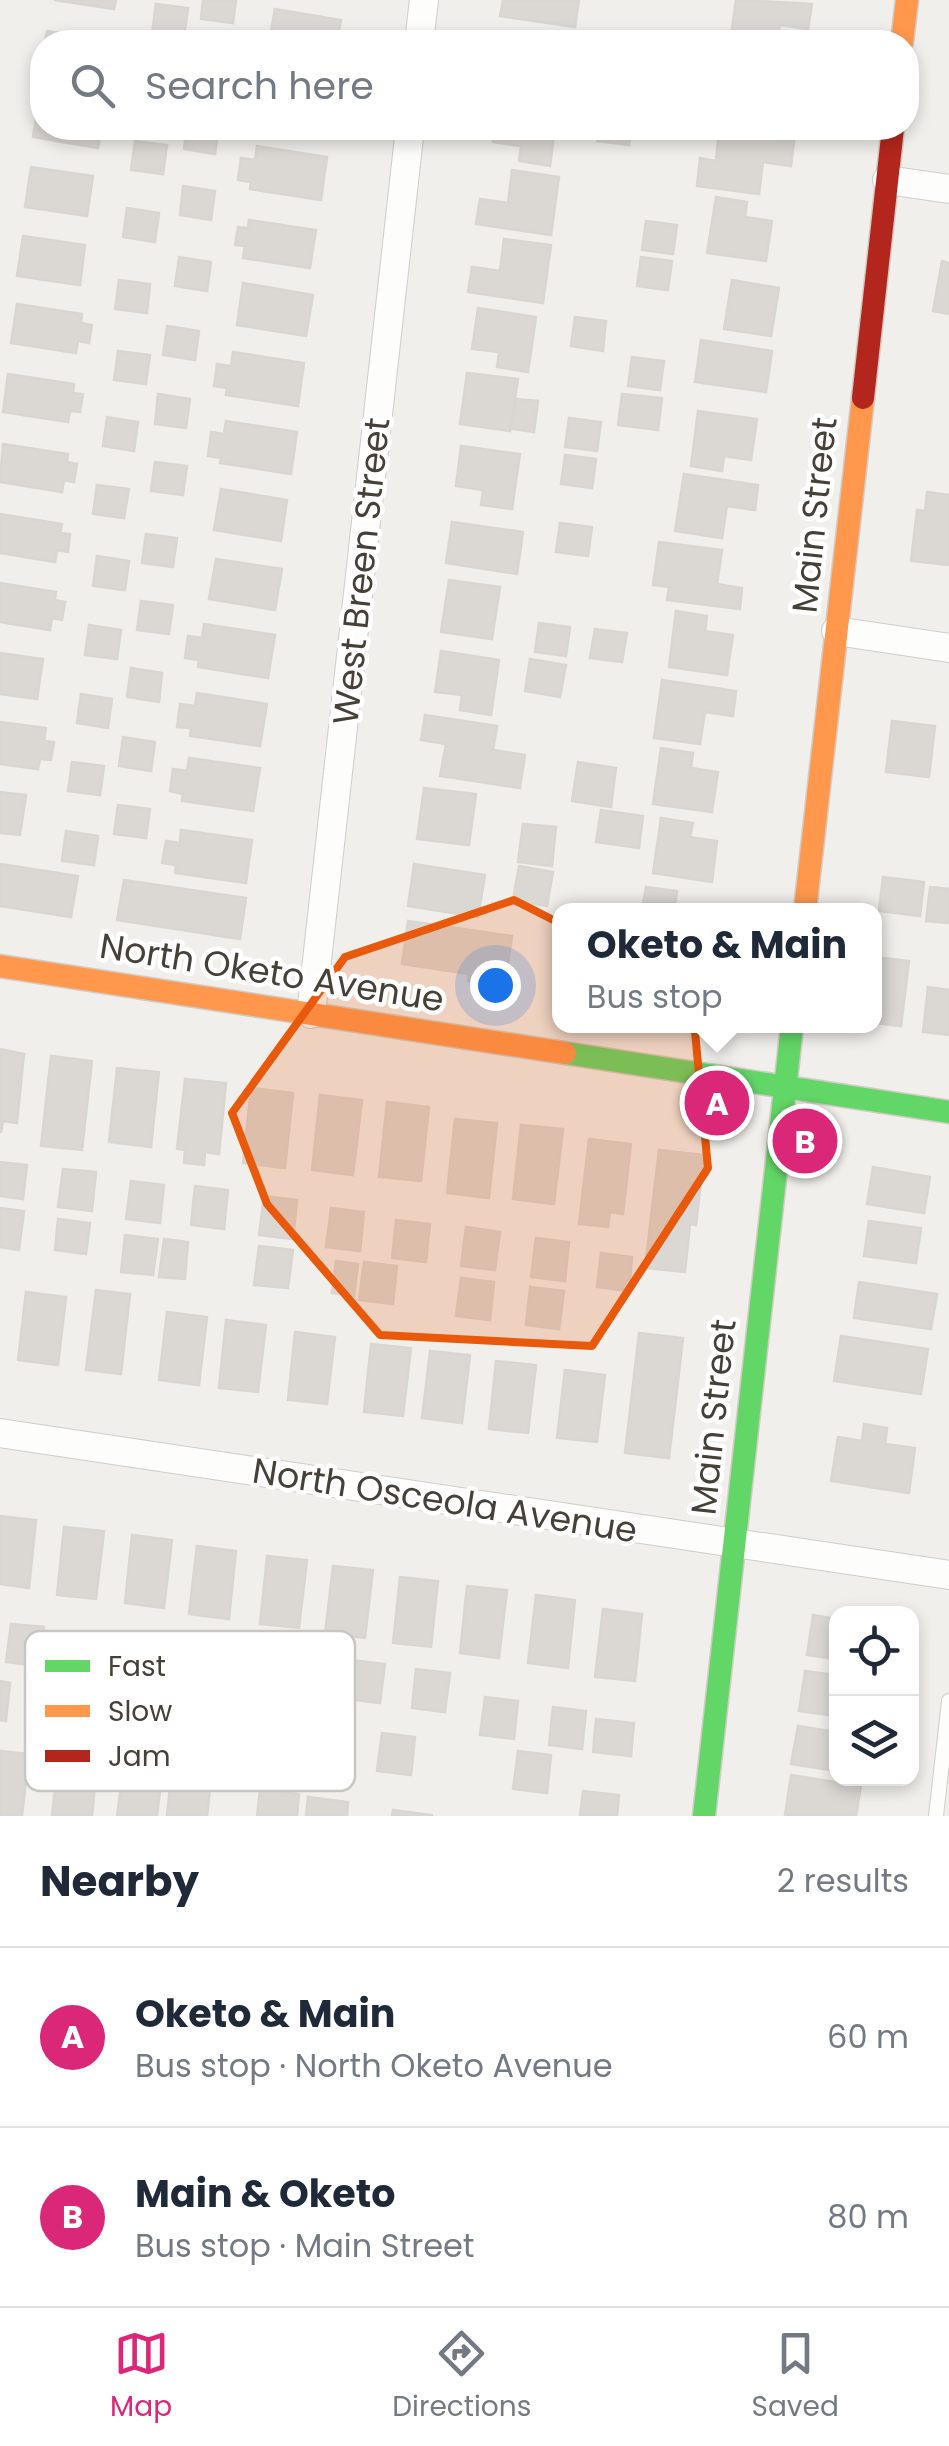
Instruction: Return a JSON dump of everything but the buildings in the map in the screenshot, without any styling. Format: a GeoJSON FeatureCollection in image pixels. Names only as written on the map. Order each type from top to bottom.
{"type":"FeatureCollection","features":[{"type":"Feature","properties":{"kind":"street"},"geometry":{"type":"LineString","coordinates":[[420,30],[424,0]]}},
{"type":"Feature","properties":{"kind":"street"},"geometry":{"type":"LineString","coordinates":[[903,30],[907,0]]}},
{"type":"Feature","properties":{"kind":"street","name":"West Breen Street"},"geometry":{"type":"LineString","coordinates":[[311,1014],[409,140]]}},
{"type":"Feature","properties":{"kind":"street","name":"Main Street"},"geometry":{"type":"LineString","coordinates":[[806,903],[891,140]]}},
{"type":"Feature","properties":{"kind":"street"},"geometry":{"type":"LineString","coordinates":[[886,180],[949,189]]}},
{"type":"Feature","properties":{"kind":"street"},"geometry":{"type":"LineString","coordinates":[[836,632],[949,648]]}},
{"type":"Feature","properties":{"kind":"street","name":"North Oketo Avenue"},"geometry":{"type":"LineString","coordinates":[[0,966],[949,1112]]}},
{"type":"Feature","properties":{"kind":"street","name":"Main Street"},"geometry":{"type":"LineString","coordinates":[[704,1816],[791,1033]]}},
{"type":"Feature","properties":{"kind":"street","name":"North Osceola Avenue"},"geometry":{"type":"LineString","coordinates":[[0,1433],[949,1575]]}},
{"type":"Feature","properties":{"kind":"lane"},"geometry":{"type":"LineString","coordinates":[[941,1812],[949,1702]]}},
{"type":"Feature","properties":{"kind":"highlighted area"},"geometry":{"type":"Polygon","coordinates":[[[514,900],[691,990],[708,1168],[592,1346],[380,1335],[267,1204],[232,1113],[345,957],[514,900]]]}},
{"type":"Feature","properties":{"kind":"traffic: fast"},"geometry":{"type":"LineString","coordinates":[[704,1816],[791,1033]]}},
{"type":"Feature","properties":{"kind":"traffic: fast"},"geometry":{"type":"LineString","coordinates":[[565,1053],[949,1112]]}},
{"type":"Feature","properties":{"kind":"traffic: slow"},"geometry":{"type":"LineString","coordinates":[[903,30],[907,0]]}},
{"type":"Feature","properties":{"kind":"traffic: slow"},"geometry":{"type":"LineString","coordinates":[[806,903],[863,398]]}},
{"type":"Feature","properties":{"kind":"traffic: slow"},"geometry":{"type":"LineString","coordinates":[[0,966],[565,1053]]}},
{"type":"Feature","properties":{"kind":"traffic: jam"},"geometry":{"type":"LineString","coordinates":[[863,398],[892,140]]}},
{"type":"Feature","properties":{"kind":"place","name":"Oketo & Main"},"geometry":{"type":"Point","coordinates":[717,1103]}},
{"type":"Feature","properties":{"kind":"place","name":"Main & Oketo"},"geometry":{"type":"Point","coordinates":[805,1141]}}]}
